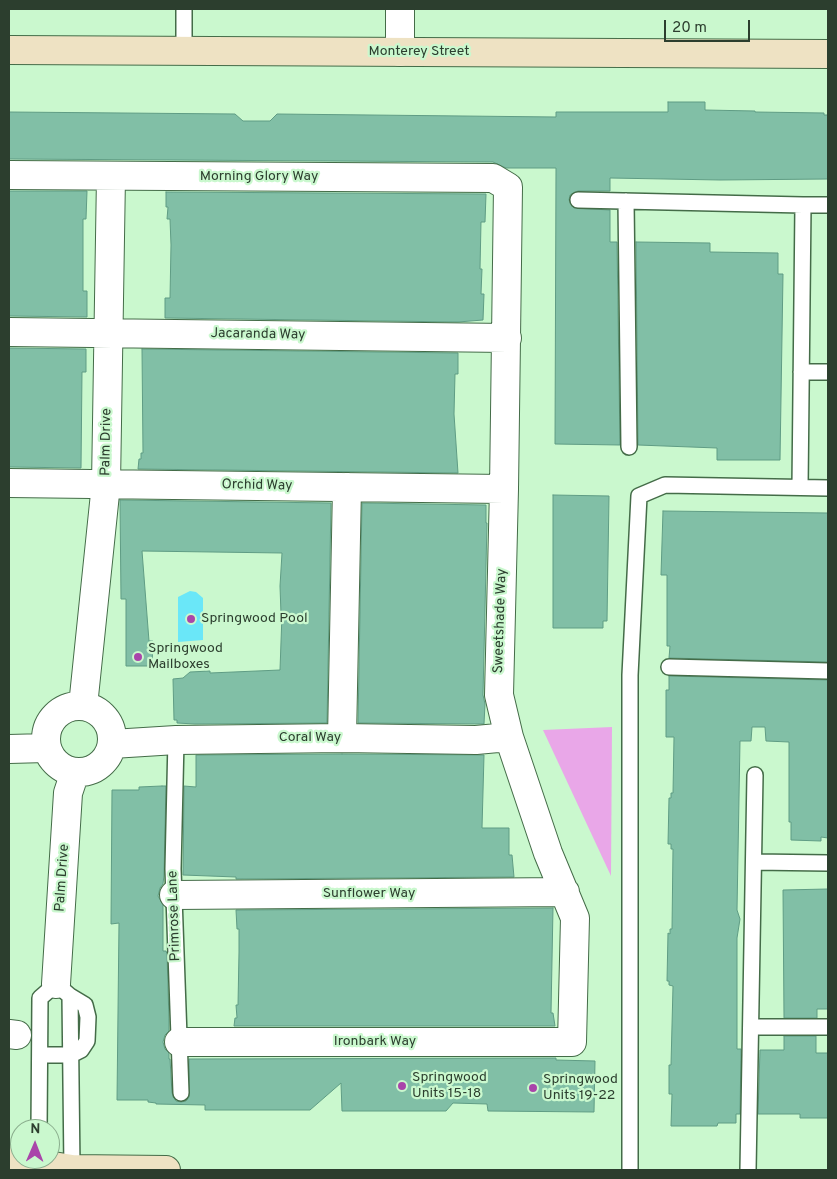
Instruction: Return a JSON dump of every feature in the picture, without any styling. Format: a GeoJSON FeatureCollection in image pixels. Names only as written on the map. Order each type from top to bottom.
{"type":"FeatureCollection","features":[{"type":"Feature","properties":{"kind":"street"},"geometry":{"type":"LineString","coordinates":[[400,9],[400,52]]}},
{"type":"Feature","properties":{"kind":"street","name":"Monterey Street"},"geometry":{"type":"LineString","coordinates":[[9,50],[828,54]]}},
{"type":"Feature","properties":{"kind":"street","name":"Morning Glory Way"},"geometry":{"type":"LineString","coordinates":[[9,175],[493,178],[508,187]]}},
{"type":"Feature","properties":{"kind":"street","name":"Palm Drive"},"geometry":{"type":"LineString","coordinates":[[83,706],[106,484],[111,176]]}},
{"type":"Feature","properties":{"kind":"street","name":"Sweetshade Way"},"geometry":{"type":"LineString","coordinates":[[508,187],[507,338],[499,695],[509,737],[548,853],[575,918],[572,1042]]}},
{"type":"Feature","properties":{"kind":"street","name":"Jacaranda Way"},"geometry":{"type":"LineString","coordinates":[[9,332],[507,338]]}},
{"type":"Feature","properties":{"kind":"street","name":"Orchid Way"},"geometry":{"type":"LineString","coordinates":[[9,483],[504,489]]}},
{"type":"Feature","properties":{"kind":"street"},"geometry":{"type":"LineString","coordinates":[[342,738],[347,487]]}},
{"type":"Feature","properties":{"kind":"street"},"geometry":{"type":"LineString","coordinates":[[83,706],[95,710],[105,719],[111,731],[112,744],[108,756],[100,766],[87,772],[74,772],[62,768],[52,760],[46,748],[46,735],[50,723],[58,713],[70,707],[83,706]]}},
{"type":"Feature","properties":{"kind":"street","name":"Coral Way"},"geometry":{"type":"LineString","coordinates":[[112,744],[176,740],[342,738],[476,740],[509,737]]}},
{"type":"Feature","properties":{"kind":"street"},"geometry":{"type":"LineString","coordinates":[[9,750],[46,748]]}},
{"type":"Feature","properties":{"kind":"street","name":"Palm Drive"},"geometry":{"type":"LineString","coordinates":[[63,990],[68,793],[74,772]]}},
{"type":"Feature","properties":{"kind":"street","name":"Sunflower Way"},"geometry":{"type":"LineString","coordinates":[[174,895],[564,892]]}},
{"type":"Feature","properties":{"kind":"street","name":"Ironbark Way"},"geometry":{"type":"LineString","coordinates":[[179,1042],[572,1042]]}},
{"type":"Feature","properties":{"kind":"street"},"geometry":{"type":"LineString","coordinates":[[72,1169],[166,1170]]}},
{"type":"Feature","properties":{"kind":"lane"},"geometry":{"type":"LineString","coordinates":[[184,9],[184,51]]}},
{"type":"Feature","properties":{"kind":"lane"},"geometry":{"type":"LineString","coordinates":[[578,200],[828,206]]}},
{"type":"Feature","properties":{"kind":"lane"},"geometry":{"type":"LineString","coordinates":[[626,201],[629,447]]}},
{"type":"Feature","properties":{"kind":"lane"},"geometry":{"type":"LineString","coordinates":[[800,487],[803,205]]}},
{"type":"Feature","properties":{"kind":"lane"},"geometry":{"type":"LineString","coordinates":[[801,372],[828,372]]}},
{"type":"Feature","properties":{"kind":"lane"},"geometry":{"type":"LineString","coordinates":[[630,1170],[630,675],[639,496],[665,485],[828,488]]}},
{"type":"Feature","properties":{"kind":"lane"},"geometry":{"type":"LineString","coordinates":[[669,667],[828,671]]}},
{"type":"Feature","properties":{"kind":"lane","name":"Primrose Lane"},"geometry":{"type":"LineString","coordinates":[[176,740],[173,868],[181,1093]]}},
{"type":"Feature","properties":{"kind":"lane"},"geometry":{"type":"LineString","coordinates":[[748,1170],[755,775]]}},
{"type":"Feature","properties":{"kind":"lane"},"geometry":{"type":"LineString","coordinates":[[754,862],[828,863]]}},
{"type":"Feature","properties":{"kind":"lane"},"geometry":{"type":"LineString","coordinates":[[39,1119],[40,998],[63,990]]}},
{"type":"Feature","properties":{"kind":"lane","name":"Palm Drive"},"geometry":{"type":"LineString","coordinates":[[63,990],[71,1055],[72,1169]]}},
{"type":"Feature","properties":{"kind":"lane"},"geometry":{"type":"LineString","coordinates":[[751,1027],[828,1028]]}},
{"type":"Feature","properties":{"kind":"lane"},"geometry":{"type":"LineString","coordinates":[[40,1055],[71,1055]]}},
{"type":"Feature","properties":{"kind":"shaded area"},"geometry":{"type":"Polygon","coordinates":[[[612,727],[611,876],[543,730],[612,727]]]}},
{"type":"Feature","properties":{"kind":"water","name":"Springwood Pool"},"geometry":{"type":"Polygon","coordinates":[[[190,591],[196,592],[203,598],[203,640],[178,642],[178,597],[190,591]]]}},
{"type":"Feature","properties":{"kind":"building"},"geometry":{"type":"Polygon","coordinates":[[[668,102],[705,102],[705,110],[824,113],[824,115],[828,115],[828,179],[610,178],[610,191],[578,191],[570,195],[569,200],[574,208],[610,210],[610,242],[617,242],[620,445],[555,444],[556,168],[506,168],[493,162],[9,159],[9,112],[235,114],[243,121],[270,121],[277,114],[556,117],[556,112],[668,112],[668,102]]]}},
{"type":"Feature","properties":{"kind":"building"},"geometry":{"type":"Polygon","coordinates":[[[9,191],[87,191],[86,219],[83,219],[83,291],[87,291],[87,317],[9,316],[9,191]]]}},
{"type":"Feature","properties":{"kind":"building"},"geometry":{"type":"Polygon","coordinates":[[[166,192],[486,194],[485,222],[481,222],[480,269],[482,269],[481,294],[484,294],[483,320],[458,322],[165,318],[165,298],[170,298],[171,245],[170,219],[167,219],[166,192]]]}},
{"type":"Feature","properties":{"kind":"building"},"geometry":{"type":"Polygon","coordinates":[[[636,242],[710,243],[710,252],[778,253],[778,274],[783,274],[780,460],[717,460],[717,448],[638,445],[636,242]]]}},
{"type":"Feature","properties":{"kind":"building"},"geometry":{"type":"Polygon","coordinates":[[[9,348],[86,349],[86,372],[82,372],[81,468],[9,467],[9,348]]]}},
{"type":"Feature","properties":{"kind":"building"},"geometry":{"type":"Polygon","coordinates":[[[142,349],[458,353],[458,374],[455,374],[454,414],[458,473],[138,469],[139,459],[141,459],[141,453],[143,453],[142,349]]]}},
{"type":"Feature","properties":{"kind":"building"},"geometry":{"type":"Polygon","coordinates":[[[553,495],[609,496],[607,621],[603,621],[603,628],[553,628],[553,495]]]}},
{"type":"Feature","properties":{"kind":"building"},"geometry":{"type":"Polygon","coordinates":[[[120,500],[331,503],[327,723],[195,724],[177,723],[177,720],[174,720],[173,679],[183,678],[190,672],[280,670],[282,553],[142,551],[149,641],[153,641],[152,666],[126,666],[126,599],[121,599],[120,500]]]}},
{"type":"Feature","properties":{"kind":"building"},"geometry":{"type":"Polygon","coordinates":[[[362,503],[486,505],[484,724],[358,723],[362,503]]]}},
{"type":"Feature","properties":{"kind":"building"},"geometry":{"type":"Polygon","coordinates":[[[663,511],[828,513],[828,662],[669,658],[670,646],[667,646],[667,575],[661,575],[663,511]]]}},
{"type":"Feature","properties":{"kind":"building"},"geometry":{"type":"Polygon","coordinates":[[[669,676],[828,680],[828,838],[821,837],[821,841],[791,840],[791,822],[789,822],[789,742],[766,741],[765,727],[752,727],[751,741],[740,741],[737,910],[740,919],[737,938],[737,1049],[741,1049],[740,1114],[736,1114],[736,1123],[718,1123],[717,1126],[671,1126],[672,1094],[669,1094],[669,1065],[671,1065],[673,986],[669,985],[669,981],[667,981],[668,933],[670,934],[670,929],[672,929],[673,849],[671,849],[671,844],[668,844],[669,798],[671,798],[671,793],[673,793],[674,737],[666,737],[666,690],[669,690],[669,676]]]}},
{"type":"Feature","properties":{"kind":"building"},"geometry":{"type":"Polygon","coordinates":[[[196,755],[484,755],[482,828],[509,828],[509,855],[512,855],[514,877],[236,879],[236,877],[183,875],[184,786],[196,787],[196,755]]]}},
{"type":"Feature","properties":{"kind":"building"},"geometry":{"type":"Polygon","coordinates":[[[166,786],[164,875],[163,884],[158,896],[163,905],[163,951],[166,951],[167,954],[169,1031],[165,1035],[163,1042],[165,1049],[169,1053],[172,1093],[176,1101],[186,1101],[189,1097],[189,1059],[556,1058],[556,1060],[595,1061],[594,1112],[488,1111],[487,1104],[453,1103],[446,1111],[342,1111],[341,1083],[310,1110],[205,1110],[205,1105],[156,1104],[148,1102],[148,1100],[117,1100],[119,923],[111,924],[112,790],[139,790],[139,787],[166,786]]]}},
{"type":"Feature","properties":{"kind":"building"},"geometry":{"type":"Polygon","coordinates":[[[828,889],[828,1009],[817,1009],[817,1018],[784,1018],[783,890],[828,889]]]}},
{"type":"Feature","properties":{"kind":"building"},"geometry":{"type":"Polygon","coordinates":[[[553,908],[551,1013],[553,1013],[555,1026],[234,1026],[235,1018],[237,1018],[236,1005],[238,1005],[239,952],[239,929],[237,929],[236,910],[553,908]]]}},
{"type":"Feature","properties":{"kind":"building"},"geometry":{"type":"Polygon","coordinates":[[[784,1036],[816,1036],[816,1053],[828,1053],[828,1118],[800,1118],[800,1114],[758,1114],[760,1050],[784,1050],[784,1036]]]}},
{"type":"Feature","properties":{"kind":"place","name":"Springwood Pool"},"geometry":{"type":"Point","coordinates":[191,619]}},
{"type":"Feature","properties":{"kind":"place","name":"Springwood Mailboxes"},"geometry":{"type":"Point","coordinates":[138,657]}},
{"type":"Feature","properties":{"kind":"place","name":"Springwood Units 15-18"},"geometry":{"type":"Point","coordinates":[402,1086]}},
{"type":"Feature","properties":{"kind":"place","name":"Springwood Units 19-22"},"geometry":{"type":"Point","coordinates":[533,1088]}}]}
